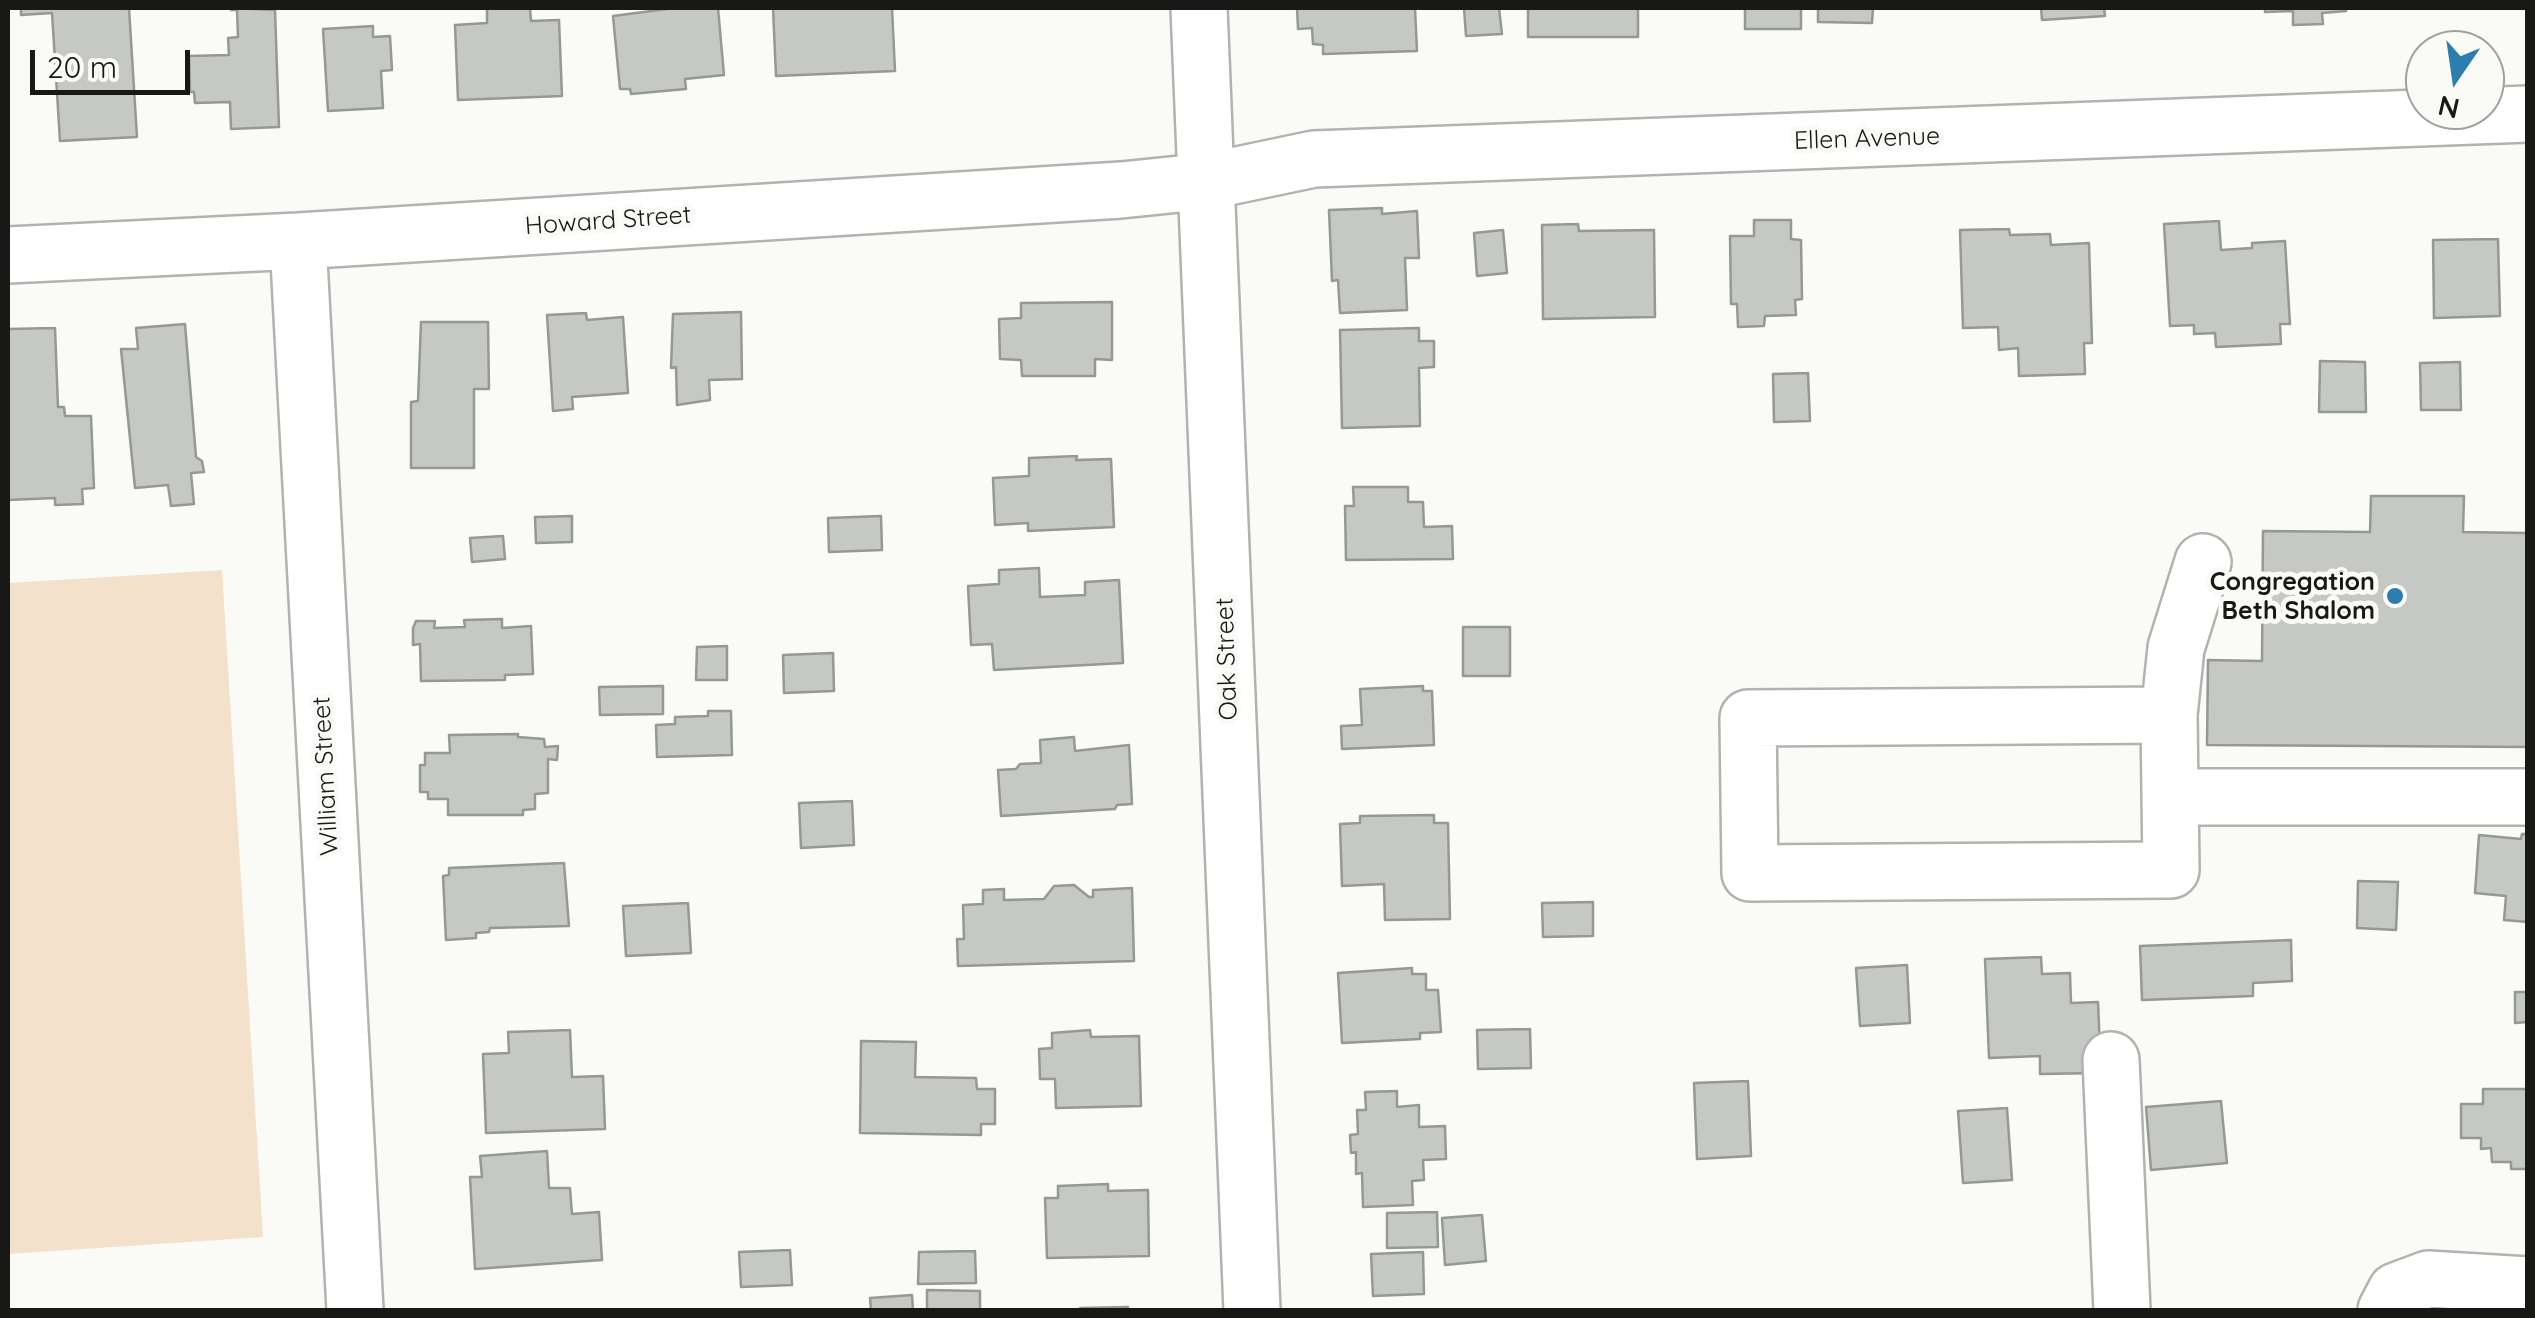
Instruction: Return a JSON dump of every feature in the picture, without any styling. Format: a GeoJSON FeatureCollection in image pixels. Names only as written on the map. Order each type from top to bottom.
{"type":"FeatureCollection","features":[{"type":"Feature","properties":{"kind":"street","name":"Oak Street"},"geometry":{"type":"LineString","coordinates":[[1199,8],[1252,1310]]}},
{"type":"Feature","properties":{"kind":"street","name":"Ellen Avenue"},"geometry":{"type":"LineString","coordinates":[[1209,181],[1314,159],[2528,114]]}},
{"type":"Feature","properties":{"kind":"street","name":"Howard Street"},"geometry":{"type":"LineString","coordinates":[[8,255],[1120,190],[1209,181]]}},
{"type":"Feature","properties":{"kind":"street","name":"William Street"},"geometry":{"type":"LineString","coordinates":[[298,240],[355,1310]]}},
{"type":"Feature","properties":{"kind":"street"},"geometry":{"type":"LineString","coordinates":[[2169,715],[1748,718],[1750,873],[2171,870],[2169,715],[2176,648],[2202,562]]}},
{"type":"Feature","properties":{"kind":"street"},"geometry":{"type":"LineString","coordinates":[[2170,797],[2528,797]]}},
{"type":"Feature","properties":{"kind":"street"},"geometry":{"type":"LineString","coordinates":[[2111,1060],[2122,1310]]}},
{"type":"Feature","properties":{"kind":"street"},"geometry":{"type":"LineString","coordinates":[[2386,1310],[2396,1292],[2428,1278],[2528,1285]]}},
{"type":"Feature","properties":{"kind":"shaded area"},"geometry":{"type":"Polygon","coordinates":[[[222,570],[263,1237],[8,1254],[8,583],[222,570]]]}},
{"type":"Feature","properties":{"kind":"building"},"geometry":{"type":"Polygon","coordinates":[[[21,8],[129,8],[137,137],[60,141],[52,13],[21,15],[21,8]]]}},
{"type":"Feature","properties":{"kind":"building"},"geometry":{"type":"Polygon","coordinates":[[[231,8],[275,10],[279,127],[231,129],[230,102],[195,103],[194,92],[190,92],[189,56],[229,55],[228,38],[238,37],[237,10],[231,8]]]}},
{"type":"Feature","properties":{"kind":"building"},"geometry":{"type":"Polygon","coordinates":[[[487,8],[530,8],[531,21],[559,20],[562,96],[458,100],[455,25],[487,23],[487,8]]]}},
{"type":"Feature","properties":{"kind":"building"},"geometry":{"type":"Polygon","coordinates":[[[674,8],[718,8],[724,75],[685,79],[686,89],[631,94],[630,89],[620,89],[613,16],[674,8]]]}},
{"type":"Feature","properties":{"kind":"building"},"geometry":{"type":"Polygon","coordinates":[[[773,8],[892,8],[895,71],[776,76],[773,8]]]}},
{"type":"Feature","properties":{"kind":"building"},"geometry":{"type":"Polygon","coordinates":[[[1297,8],[1415,8],[1417,51],[1323,54],[1323,45],[1313,44],[1312,28],[1298,29],[1297,8]]]}},
{"type":"Feature","properties":{"kind":"building"},"geometry":{"type":"Polygon","coordinates":[[[1464,8],[1499,8],[1502,34],[1466,36],[1464,8]]]}},
{"type":"Feature","properties":{"kind":"building"},"geometry":{"type":"Polygon","coordinates":[[[1528,8],[1638,8],[1638,37],[1528,37],[1528,8]]]}},
{"type":"Feature","properties":{"kind":"building"},"geometry":{"type":"Polygon","coordinates":[[[1745,8],[1801,8],[1801,29],[1745,29],[1745,8]]]}},
{"type":"Feature","properties":{"kind":"building"},"geometry":{"type":"Polygon","coordinates":[[[1818,8],[1873,8],[1872,23],[1818,22],[1818,8]]]}},
{"type":"Feature","properties":{"kind":"building"},"geometry":{"type":"Polygon","coordinates":[[[2041,8],[2104,8],[2105,16],[2042,20],[2041,8]]]}},
{"type":"Feature","properties":{"kind":"building"},"geometry":{"type":"Polygon","coordinates":[[[2265,8],[2346,11],[2322,13],[2323,24],[2293,25],[2293,11],[2265,12],[2265,8]]]}},
{"type":"Feature","properties":{"kind":"building"},"geometry":{"type":"Polygon","coordinates":[[[373,26],[373,37],[390,36],[392,70],[381,71],[383,108],[328,111],[323,29],[373,26]]]}},
{"type":"Feature","properties":{"kind":"building"},"geometry":{"type":"Polygon","coordinates":[[[1382,208],[1382,214],[1417,211],[1419,258],[1405,258],[1407,310],[1340,313],[1338,280],[1332,281],[1329,210],[1382,208]]]}},
{"type":"Feature","properties":{"kind":"building"},"geometry":{"type":"Polygon","coordinates":[[[1754,220],[1791,220],[1791,239],[1801,240],[1802,299],[1795,300],[1796,315],[1765,316],[1764,326],[1738,327],[1737,304],[1731,304],[1730,236],[1754,236],[1754,220]]]}},
{"type":"Feature","properties":{"kind":"building"},"geometry":{"type":"Polygon","coordinates":[[[2219,221],[2221,250],[2285,241],[2290,324],[2280,324],[2281,344],[2216,347],[2215,333],[2194,334],[2194,325],[2170,326],[2164,224],[2219,221]]]}},
{"type":"Feature","properties":{"kind":"building"},"geometry":{"type":"Polygon","coordinates":[[[1578,224],[1579,231],[1654,230],[1655,317],[1543,319],[1542,225],[1578,224]]]}},
{"type":"Feature","properties":{"kind":"building"},"geometry":{"type":"Polygon","coordinates":[[[2009,229],[2010,235],[2050,234],[2051,245],[2089,243],[2092,343],[2084,343],[2085,374],[2019,376],[2018,348],[1999,350],[1998,327],[1963,328],[1960,230],[2009,229]]]}},
{"type":"Feature","properties":{"kind":"building"},"geometry":{"type":"Polygon","coordinates":[[[1503,230],[1507,273],[1477,276],[1474,233],[1503,230]]]}},
{"type":"Feature","properties":{"kind":"building"},"geometry":{"type":"Polygon","coordinates":[[[2498,239],[2500,316],[2434,318],[2433,240],[2498,239]]]}},
{"type":"Feature","properties":{"kind":"building"},"geometry":{"type":"Polygon","coordinates":[[[1112,302],[1112,360],[1095,359],[1095,376],[1022,376],[1021,360],[1000,359],[999,319],[1021,318],[1021,303],[1112,302]]]}},
{"type":"Feature","properties":{"kind":"building"},"geometry":{"type":"Polygon","coordinates":[[[741,312],[742,379],[709,380],[710,400],[677,405],[676,367],[671,368],[673,314],[741,312]]]}},
{"type":"Feature","properties":{"kind":"building"},"geometry":{"type":"Polygon","coordinates":[[[586,313],[587,320],[623,317],[628,393],[572,397],[573,409],[553,411],[547,315],[586,313]]]}},
{"type":"Feature","properties":{"kind":"building"},"geometry":{"type":"Polygon","coordinates":[[[421,322],[488,322],[489,389],[474,389],[474,468],[411,468],[411,402],[418,401],[421,322]]]}},
{"type":"Feature","properties":{"kind":"building"},"geometry":{"type":"Polygon","coordinates":[[[185,324],[196,457],[202,461],[204,472],[191,473],[194,504],[171,506],[168,485],[135,488],[121,349],[138,349],[136,328],[185,324]]]}},
{"type":"Feature","properties":{"kind":"building"},"geometry":{"type":"Polygon","coordinates":[[[55,328],[58,407],[64,407],[65,416],[91,416],[94,488],[82,489],[83,504],[55,505],[55,498],[8,500],[8,329],[55,328]]]}},
{"type":"Feature","properties":{"kind":"building"},"geometry":{"type":"Polygon","coordinates":[[[1419,328],[1419,341],[1434,341],[1434,367],[1419,368],[1420,426],[1342,428],[1340,330],[1419,328]]]}},
{"type":"Feature","properties":{"kind":"building"},"geometry":{"type":"Polygon","coordinates":[[[2320,361],[2365,362],[2366,412],[2319,412],[2320,361]]]}},
{"type":"Feature","properties":{"kind":"building"},"geometry":{"type":"Polygon","coordinates":[[[2460,362],[2461,410],[2421,410],[2420,363],[2460,362]]]}},
{"type":"Feature","properties":{"kind":"building"},"geometry":{"type":"Polygon","coordinates":[[[1808,373],[1810,421],[1774,422],[1773,374],[1808,373]]]}},
{"type":"Feature","properties":{"kind":"building"},"geometry":{"type":"Polygon","coordinates":[[[1077,456],[1076,460],[1111,459],[1114,527],[1028,531],[1028,523],[995,525],[993,478],[1029,476],[1029,458],[1077,456]]]}},
{"type":"Feature","properties":{"kind":"building"},"geometry":{"type":"Polygon","coordinates":[[[1353,487],[1408,487],[1408,502],[1423,502],[1424,527],[1452,526],[1453,559],[1346,560],[1345,506],[1354,506],[1353,487]]]}},
{"type":"Feature","properties":{"kind":"building","name":"Congregation Beth Shalom"},"geometry":{"type":"Polygon","coordinates":[[[2371,496],[2464,496],[2463,532],[2528,533],[2528,747],[2207,745],[2208,660],[2262,661],[2263,531],[2370,532],[2371,496]]]}},
{"type":"Feature","properties":{"kind":"building"},"geometry":{"type":"Polygon","coordinates":[[[572,516],[572,542],[536,543],[535,517],[572,516]]]}},
{"type":"Feature","properties":{"kind":"building"},"geometry":{"type":"Polygon","coordinates":[[[881,516],[882,550],[829,552],[828,518],[881,516]]]}},
{"type":"Feature","properties":{"kind":"building"},"geometry":{"type":"Polygon","coordinates":[[[503,536],[505,559],[472,562],[470,538],[503,536]]]}},
{"type":"Feature","properties":{"kind":"building"},"geometry":{"type":"Polygon","coordinates":[[[1039,568],[1040,597],[1085,595],[1085,582],[1119,580],[1123,663],[994,670],[992,644],[971,645],[968,586],[999,584],[999,570],[1039,568]]]}},
{"type":"Feature","properties":{"kind":"building"},"geometry":{"type":"Polygon","coordinates":[[[502,619],[502,628],[531,626],[533,674],[505,675],[505,680],[421,681],[420,644],[413,645],[416,621],[435,621],[434,628],[465,627],[464,620],[502,619]]]}},
{"type":"Feature","properties":{"kind":"building"},"geometry":{"type":"Polygon","coordinates":[[[1463,627],[1510,627],[1510,676],[1463,676],[1463,627]]]}},
{"type":"Feature","properties":{"kind":"building"},"geometry":{"type":"Polygon","coordinates":[[[727,646],[727,680],[696,680],[697,647],[727,646]]]}},
{"type":"Feature","properties":{"kind":"building"},"geometry":{"type":"Polygon","coordinates":[[[833,653],[834,691],[784,693],[783,655],[833,653]]]}},
{"type":"Feature","properties":{"kind":"building"},"geometry":{"type":"Polygon","coordinates":[[[663,686],[663,714],[600,715],[599,687],[663,686]]]}},
{"type":"Feature","properties":{"kind":"building"},"geometry":{"type":"Polygon","coordinates":[[[1423,686],[1423,691],[1432,691],[1434,745],[1342,749],[1341,726],[1362,725],[1360,689],[1423,686]]]}},
{"type":"Feature","properties":{"kind":"building"},"geometry":{"type":"Polygon","coordinates":[[[708,711],[731,711],[732,755],[657,757],[656,725],[675,724],[675,717],[708,716],[708,711]]]}},
{"type":"Feature","properties":{"kind":"building"},"geometry":{"type":"Polygon","coordinates":[[[518,734],[544,739],[545,747],[558,746],[557,760],[548,759],[548,793],[535,794],[535,809],[523,810],[523,815],[448,815],[448,799],[428,799],[428,792],[420,792],[420,765],[425,765],[425,753],[450,753],[449,735],[518,734]]]}},
{"type":"Feature","properties":{"kind":"building"},"geometry":{"type":"Polygon","coordinates":[[[1074,737],[1075,751],[1129,745],[1132,804],[1117,805],[1115,809],[1001,816],[998,770],[1041,763],[1040,740],[1074,737]]]}},
{"type":"Feature","properties":{"kind":"building"},"geometry":{"type":"Polygon","coordinates":[[[852,801],[854,845],[801,848],[799,803],[852,801]]]}},
{"type":"Feature","properties":{"kind":"building"},"geometry":{"type":"Polygon","coordinates":[[[1434,815],[1434,823],[1448,823],[1450,919],[1385,920],[1384,884],[1342,886],[1340,824],[1360,823],[1360,816],[1434,815]]]}},
{"type":"Feature","properties":{"kind":"building"},"geometry":{"type":"Polygon","coordinates":[[[2522,834],[2528,834],[2528,922],[2504,920],[2506,896],[2475,893],[2479,835],[2521,839],[2522,834]]]}},
{"type":"Feature","properties":{"kind":"building"},"geometry":{"type":"Polygon","coordinates":[[[564,863],[569,926],[490,928],[489,932],[476,933],[476,938],[446,940],[443,876],[449,875],[449,868],[564,863]]]}},
{"type":"Feature","properties":{"kind":"building"},"geometry":{"type":"Polygon","coordinates":[[[2358,881],[2398,882],[2396,930],[2357,928],[2358,881]]]}},
{"type":"Feature","properties":{"kind":"building"},"geometry":{"type":"Polygon","coordinates":[[[1074,885],[1089,897],[1093,897],[1093,890],[1132,888],[1134,961],[958,966],[957,939],[964,939],[963,905],[983,904],[983,890],[1004,889],[1004,900],[1044,899],[1054,886],[1074,885]]]}},
{"type":"Feature","properties":{"kind":"building"},"geometry":{"type":"Polygon","coordinates":[[[1593,902],[1593,936],[1543,937],[1542,903],[1593,902]]]}},
{"type":"Feature","properties":{"kind":"building"},"geometry":{"type":"Polygon","coordinates":[[[688,903],[691,953],[626,956],[623,906],[688,903]]]}},
{"type":"Feature","properties":{"kind":"building"},"geometry":{"type":"Polygon","coordinates":[[[2291,940],[2292,981],[2253,983],[2253,996],[2142,1000],[2140,946],[2291,940]]]}},
{"type":"Feature","properties":{"kind":"building"},"geometry":{"type":"Polygon","coordinates":[[[2041,957],[2042,974],[2070,973],[2071,1003],[2098,1002],[2101,1073],[2040,1074],[2040,1056],[1989,1058],[1985,959],[2041,957]]]}},
{"type":"Feature","properties":{"kind":"building"},"geometry":{"type":"Polygon","coordinates":[[[1907,965],[1910,1023],[1860,1026],[1856,968],[1907,965]]]}},
{"type":"Feature","properties":{"kind":"building"},"geometry":{"type":"Polygon","coordinates":[[[1412,968],[1412,974],[1426,974],[1426,990],[1438,990],[1441,1032],[1420,1033],[1420,1039],[1342,1043],[1338,973],[1412,968]]]}},
{"type":"Feature","properties":{"kind":"building"},"geometry":{"type":"Polygon","coordinates":[[[2515,992],[2528,992],[2528,1050],[2527,1022],[2515,1023],[2515,992]]]}},
{"type":"Feature","properties":{"kind":"building"},"geometry":{"type":"Polygon","coordinates":[[[1530,1029],[1531,1068],[1478,1069],[1477,1030],[1530,1029]]]}},
{"type":"Feature","properties":{"kind":"building"},"geometry":{"type":"Polygon","coordinates":[[[570,1030],[572,1077],[603,1076],[605,1129],[486,1133],[483,1054],[509,1053],[508,1032],[570,1030]]]}},
{"type":"Feature","properties":{"kind":"building"},"geometry":{"type":"Polygon","coordinates":[[[1090,1030],[1091,1037],[1139,1036],[1141,1106],[1056,1108],[1055,1079],[1040,1079],[1039,1049],[1052,1048],[1052,1033],[1090,1030]]]}},
{"type":"Feature","properties":{"kind":"building"},"geometry":{"type":"Polygon","coordinates":[[[861,1041],[916,1042],[915,1077],[976,1078],[977,1089],[995,1089],[995,1124],[981,1124],[981,1135],[860,1133],[861,1041]]]}},
{"type":"Feature","properties":{"kind":"building"},"geometry":{"type":"Polygon","coordinates":[[[1748,1081],[1751,1156],[1697,1159],[1694,1083],[1748,1081]]]}},
{"type":"Feature","properties":{"kind":"building"},"geometry":{"type":"Polygon","coordinates":[[[2483,1089],[2528,1089],[2528,1169],[2511,1169],[2511,1162],[2492,1162],[2491,1148],[2481,1149],[2481,1138],[2461,1138],[2461,1104],[2483,1104],[2483,1089]]]}},
{"type":"Feature","properties":{"kind":"building"},"geometry":{"type":"Polygon","coordinates":[[[1397,1091],[1397,1107],[1419,1105],[1419,1127],[1445,1126],[1446,1159],[1423,1160],[1424,1180],[1412,1181],[1413,1205],[1363,1207],[1362,1173],[1356,1174],[1356,1152],[1351,1153],[1350,1135],[1358,1134],[1357,1110],[1366,1110],[1365,1092],[1397,1091]]]}},
{"type":"Feature","properties":{"kind":"building"},"geometry":{"type":"Polygon","coordinates":[[[2221,1101],[2227,1163],[2151,1170],[2146,1107],[2221,1101]]]}},
{"type":"Feature","properties":{"kind":"building"},"geometry":{"type":"Polygon","coordinates":[[[2007,1108],[2012,1180],[1963,1183],[1958,1111],[2007,1108]]]}},
{"type":"Feature","properties":{"kind":"building"},"geometry":{"type":"Polygon","coordinates":[[[547,1151],[549,1188],[570,1188],[572,1214],[599,1212],[602,1260],[475,1269],[470,1177],[482,1177],[480,1156],[547,1151]]]}},
{"type":"Feature","properties":{"kind":"building"},"geometry":{"type":"Polygon","coordinates":[[[1108,1184],[1108,1191],[1148,1190],[1149,1256],[1047,1258],[1045,1198],[1058,1198],[1058,1186],[1108,1184]]]}},
{"type":"Feature","properties":{"kind":"building"},"geometry":{"type":"Polygon","coordinates":[[[1437,1212],[1438,1247],[1387,1248],[1387,1213],[1437,1212]]]}},
{"type":"Feature","properties":{"kind":"building"},"geometry":{"type":"Polygon","coordinates":[[[1482,1215],[1486,1261],[1445,1265],[1442,1218],[1482,1215]]]}},
{"type":"Feature","properties":{"kind":"building"},"geometry":{"type":"Polygon","coordinates":[[[790,1250],[792,1285],[741,1287],[739,1252],[790,1250]]]}},
{"type":"Feature","properties":{"kind":"building"},"geometry":{"type":"Polygon","coordinates":[[[975,1251],[976,1283],[918,1284],[919,1252],[975,1251]]]}},
{"type":"Feature","properties":{"kind":"building"},"geometry":{"type":"Polygon","coordinates":[[[1423,1252],[1424,1294],[1373,1296],[1371,1254],[1423,1252]]]}},
{"type":"Feature","properties":{"kind":"building"},"geometry":{"type":"Polygon","coordinates":[[[927,1290],[980,1291],[980,1310],[927,1310],[927,1290]]]}},
{"type":"Feature","properties":{"kind":"building"},"geometry":{"type":"Polygon","coordinates":[[[912,1295],[913,1310],[871,1310],[870,1298],[912,1295]]]}},
{"type":"Feature","properties":{"kind":"building"},"geometry":{"type":"Polygon","coordinates":[[[1080,1308],[1128,1310],[1080,1310],[1080,1308]]]}},
{"type":"Feature","properties":{"kind":"place","name":"Congregation Beth Shalom"},"geometry":{"type":"Point","coordinates":[2395,596]}}]}
